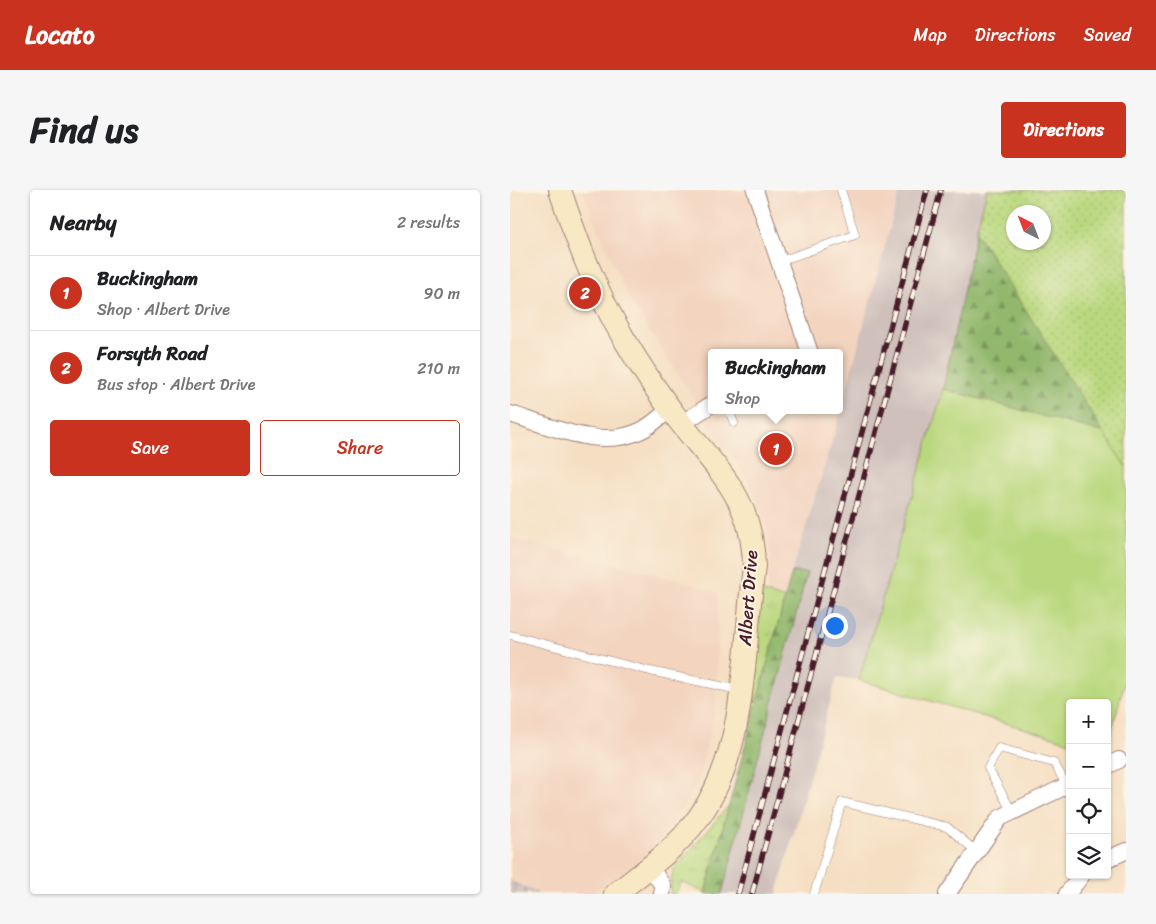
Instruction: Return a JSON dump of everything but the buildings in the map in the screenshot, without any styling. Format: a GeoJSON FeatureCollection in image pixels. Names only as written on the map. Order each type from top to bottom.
{"type":"FeatureCollection","features":[{"type":"Feature","properties":{"kind":"street","name":"Albert Drive"},"geometry":{"type":"LineString","coordinates":[[560,190],[585,263],[623,338],[676,416],[732,488],[742,504],[750,527],[754,567],[742,690],[721,775],[708,804],[682,839],[615,894]]}},
{"type":"Feature","properties":{"kind":"street"},"geometry":{"type":"LineString","coordinates":[[755,190],[809,349]]}},
{"type":"Feature","properties":{"kind":"street"},"geometry":{"type":"LineString","coordinates":[[510,414],[577,434],[604,439],[624,436],[708,405]]}},
{"type":"Feature","properties":{"kind":"street"},"geometry":{"type":"LineString","coordinates":[[947,894],[1000,818],[1066,786]]}},
{"type":"Feature","properties":{"kind":"street"},"geometry":{"type":"LineString","coordinates":[[1111,857],[1126,851]]}},
{"type":"Feature","properties":{"kind":"street"},"geometry":{"type":"LineString","coordinates":[[650,867],[662,886],[662,894]]}},
{"type":"Feature","properties":{"kind":"street"},"geometry":{"type":"LineString","coordinates":[[1067,894],[1079,879]]}},
{"type":"Feature","properties":{"kind":"lane"},"geometry":{"type":"LineString","coordinates":[[780,261],[854,235],[842,190]]}},
{"type":"Feature","properties":{"kind":"lane"},"geometry":{"type":"LineString","coordinates":[[731,414],[734,423]]}},
{"type":"Feature","properties":{"kind":"lane"},"geometry":{"type":"LineString","coordinates":[[510,636],[650,671],[742,690]]}},
{"type":"Feature","properties":{"kind":"lane"},"geometry":{"type":"LineString","coordinates":[[1012,812],[988,768],[999,748],[1054,763],[1066,782]]}},
{"type":"Feature","properties":{"kind":"lane"},"geometry":{"type":"LineString","coordinates":[[814,894],[842,802],[947,827],[977,852]]}},
{"type":"Feature","properties":{"kind":"shaded area"},"geometry":{"type":"Polygon","coordinates":[[[583,190],[900,190],[843,402],[843,349],[708,349],[708,414],[840,414],[786,599],[767,593],[770,564],[768,533],[754,492],[742,470],[727,451],[627,295],[583,190]]]}},
{"type":"Feature","properties":{"kind":"shaded area"},"geometry":{"type":"Polygon","coordinates":[[[900,190],[987,190],[976,232],[943,389],[859,680],[837,677],[777,894],[705,894],[792,572],[840,414],[843,414],[843,402],[900,190]]]}},
{"type":"Feature","properties":{"kind":"shaded area"},"geometry":{"type":"Polygon","coordinates":[[[510,538],[682,581],[718,593],[716,708],[697,785],[653,851],[592,894],[540,894],[510,880],[510,538]]]}},
{"type":"Feature","properties":{"kind":"shaded area"},"geometry":{"type":"Polygon","coordinates":[[[510,880],[540,894],[510,894],[510,880]]]}},
{"type":"Feature","properties":{"kind":"green space"},"geometry":{"type":"Polygon","coordinates":[[[987,190],[1126,190],[1126,467],[976,232],[987,190]]]}},
{"type":"Feature","properties":{"kind":"green space"},"geometry":{"type":"Polygon","coordinates":[[[976,232],[1105,433],[943,389],[976,232]]]}},
{"type":"Feature","properties":{"kind":"green space"},"geometry":{"type":"Polygon","coordinates":[[[943,389],[1105,433],[1126,467],[1126,677],[1111,733],[1111,699],[1066,699],[1066,741],[859,680],[943,389]]]}},
{"type":"Feature","properties":{"kind":"green space"},"geometry":{"type":"Polygon","coordinates":[[[792,572],[807,573],[722,894],[705,894],[792,572]]]}},
{"type":"Feature","properties":{"kind":"green space"},"geometry":{"type":"Polygon","coordinates":[[[763,592],[786,599],[754,715],[746,715],[753,633],[763,592]]]}},
{"type":"Feature","properties":{"kind":"green space"},"geometry":{"type":"Polygon","coordinates":[[[730,804],[705,893],[682,882],[675,894],[670,894],[673,870],[730,804]]]}},
{"type":"Feature","properties":{"kind":"railway"},"geometry":{"type":"LineString","coordinates":[[738,894],[927,190]]}},
{"type":"Feature","properties":{"kind":"railway"},"geometry":{"type":"LineString","coordinates":[[752,894],[941,190]]}},
{"type":"Feature","properties":{"kind":"place","name":"Forsyth Road"},"geometry":{"type":"Point","coordinates":[585,293]}},
{"type":"Feature","properties":{"kind":"place","name":"Buckingham"},"geometry":{"type":"Point","coordinates":[776,449]}}]}
